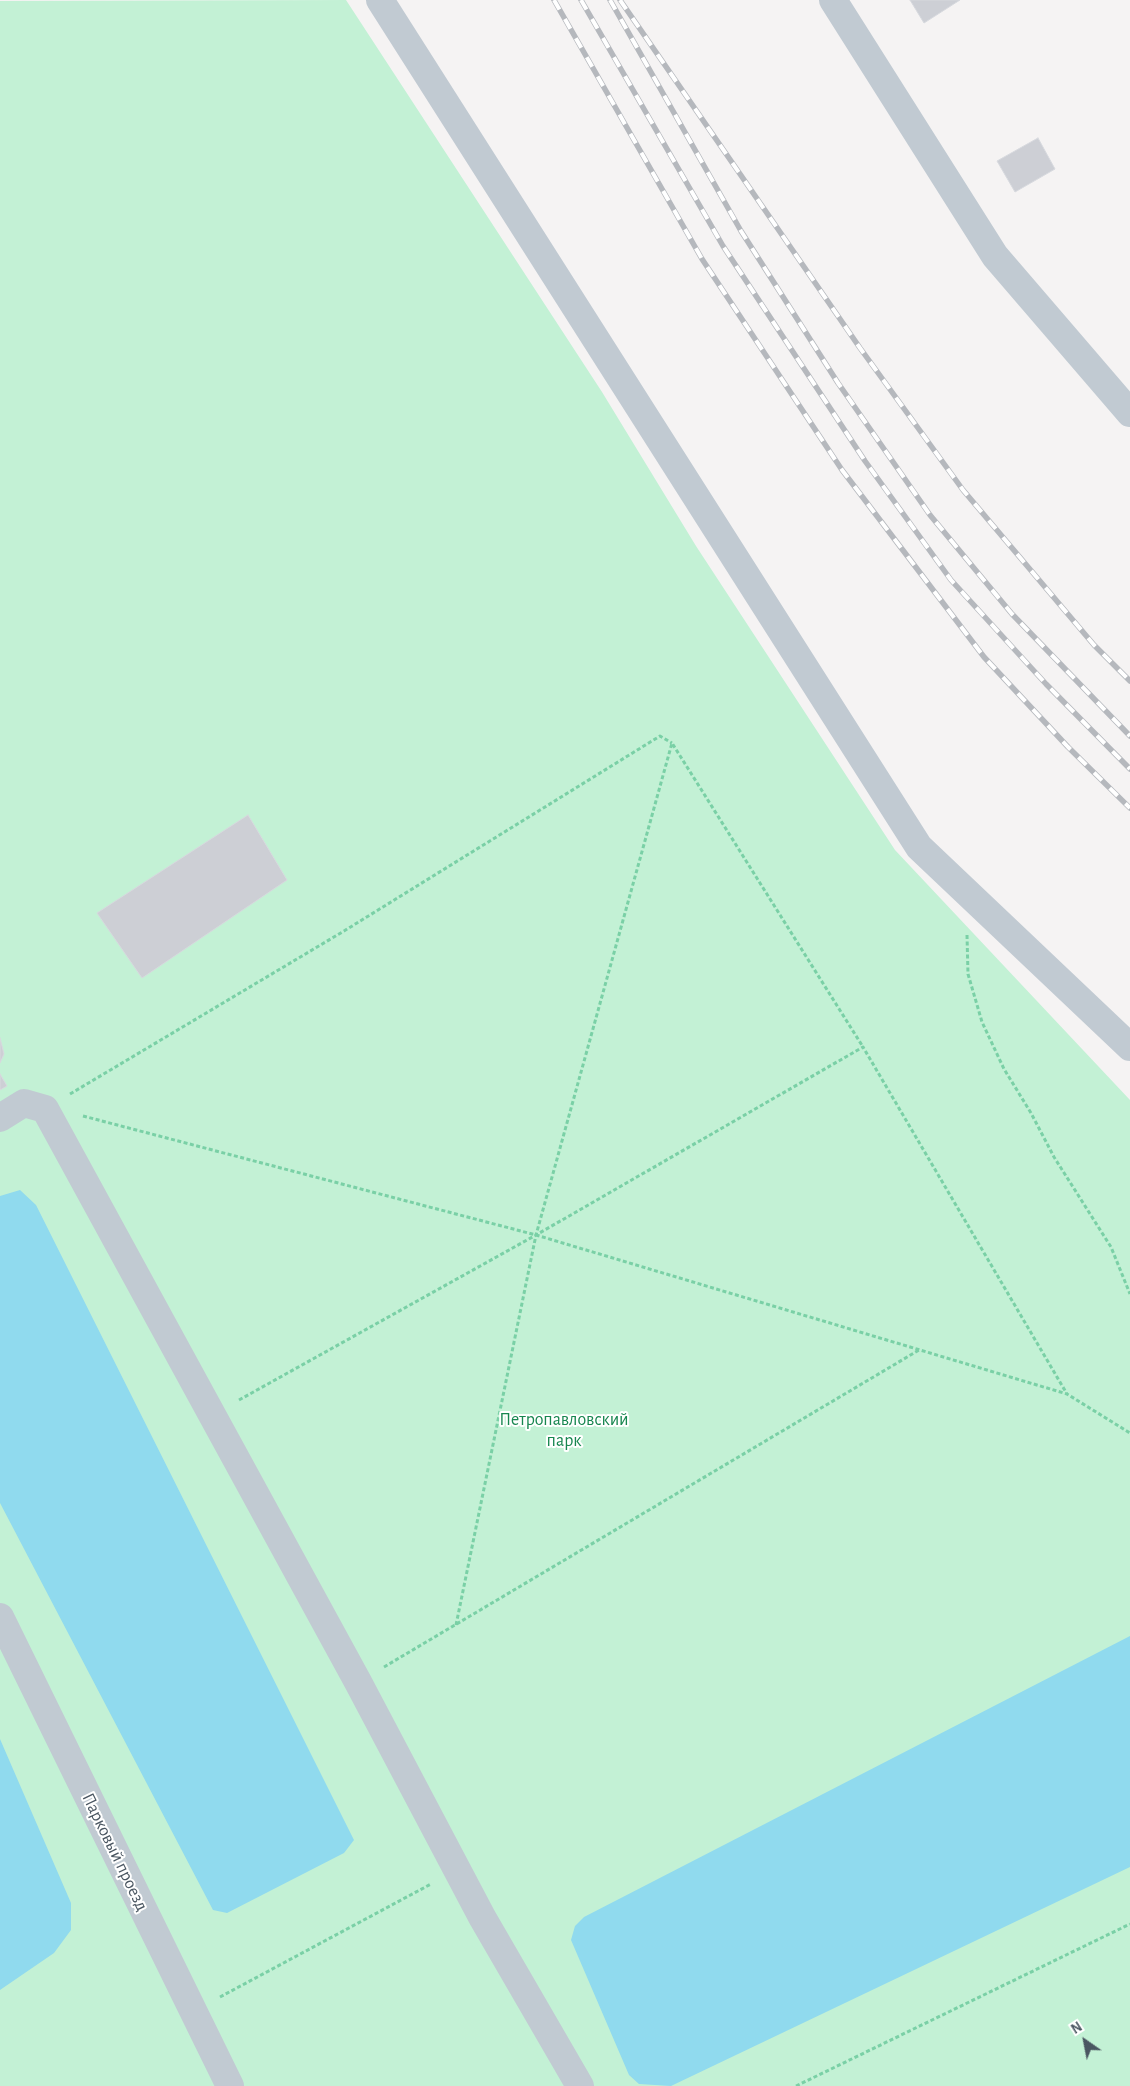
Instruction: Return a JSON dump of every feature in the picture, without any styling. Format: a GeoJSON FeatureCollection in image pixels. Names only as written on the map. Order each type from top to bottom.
{"type":"FeatureCollection","features":[{"type":"Feature","properties":{"kind":"street"},"geometry":{"type":"LineString","coordinates":[[380,0],[919,847],[1130,1047]]}},
{"type":"Feature","properties":{"kind":"street"},"geometry":{"type":"LineString","coordinates":[[833,0],[994,256],[1130,414]]}},
{"type":"Feature","properties":{"kind":"street"},"geometry":{"type":"LineString","coordinates":[[0,1118],[24,1103],[46,1108],[358,1682],[457,1870],[580,2086]]}},
{"type":"Feature","properties":{"kind":"street","name":"Парковый проезд"},"geometry":{"type":"LineString","coordinates":[[0,1618],[230,2086]]}},
{"type":"Feature","properties":{"kind":"path"},"geometry":{"type":"LineString","coordinates":[[46,1108],[344,931],[660,736],[672,744],[863,1047],[1067,1394]]}},
{"type":"Feature","properties":{"kind":"path"},"geometry":{"type":"LineString","coordinates":[[456,1625],[536,1235],[672,744]]}},
{"type":"Feature","properties":{"kind":"path"},"geometry":{"type":"LineString","coordinates":[[969,895],[966,924],[968,974],[982,1022],[1004,1069],[1031,1113],[1054,1157],[1111,1247],[1130,1294]]}},
{"type":"Feature","properties":{"kind":"path"},"geometry":{"type":"LineString","coordinates":[[212,1415],[536,1235],[863,1047]]}},
{"type":"Feature","properties":{"kind":"path"},"geometry":{"type":"LineString","coordinates":[[46,1108],[536,1235],[1067,1394],[1130,1433]]}},
{"type":"Feature","properties":{"kind":"path"},"geometry":{"type":"LineString","coordinates":[[358,1682],[919,1350]]}},
{"type":"Feature","properties":{"kind":"path"},"geometry":{"type":"LineString","coordinates":[[194,2012],[457,1870]]}},
{"type":"Feature","properties":{"kind":"path"},"geometry":{"type":"LineString","coordinates":[[796,2086],[1130,1924]]}},
{"type":"Feature","properties":{"kind":"green space","name":"Петропавловский парк"},"geometry":{"type":"Polygon","coordinates":[[[346,0],[602,392],[696,546],[895,850],[1130,1100],[1130,2086],[0,2086],[0,1],[346,0]]]}},
{"type":"Feature","properties":{"kind":"water"},"geometry":{"type":"Polygon","coordinates":[[[20,1190],[36,1205],[354,1840],[344,1853],[227,1913],[213,1910],[0,1503],[0,1196],[20,1190]]]}},
{"type":"Feature","properties":{"kind":"water"},"geometry":{"type":"Polygon","coordinates":[[[1130,1636],[1130,1867],[671,2086],[639,2084],[629,2075],[571,1940],[575,1926],[584,1917],[1130,1636]]]}},
{"type":"Feature","properties":{"kind":"water"},"geometry":{"type":"Polygon","coordinates":[[[0,1739],[71,1903],[71,1930],[54,1953],[0,1990],[0,1739]]]}},
{"type":"Feature","properties":{"kind":"building"},"geometry":{"type":"Polygon","coordinates":[[[910,0],[960,0],[924,23],[910,0]]]}},
{"type":"Feature","properties":{"kind":"building"},"geometry":{"type":"Polygon","coordinates":[[[1038,138],[1055,169],[1015,192],[997,161],[1038,138]]]}},
{"type":"Feature","properties":{"kind":"building"},"geometry":{"type":"Polygon","coordinates":[[[248,815],[287,880],[142,978],[97,913],[248,815]]]}},
{"type":"Feature","properties":{"kind":"building"},"geometry":{"type":"Polygon","coordinates":[[[0,1038],[4,1054],[0,1063],[0,1038]]]}},
{"type":"Feature","properties":{"kind":"building"},"geometry":{"type":"Polygon","coordinates":[[[0,1074],[7,1086],[0,1090],[0,1074]]]}},
{"type":"Feature","properties":{"kind":"railway"},"geometry":{"type":"LineString","coordinates":[[554,0],[702,259],[842,470],[984,657],[1068,747],[1130,808]]}},
{"type":"Feature","properties":{"kind":"railway"},"geometry":{"type":"LineString","coordinates":[[581,0],[723,246],[865,461],[951,580],[1046,684],[1130,769]]}},
{"type":"Feature","properties":{"kind":"railway"},"geometry":{"type":"LineString","coordinates":[[610,0],[741,231],[838,383],[930,515],[1012,614],[1130,736]]}},
{"type":"Feature","properties":{"kind":"railway"},"geometry":{"type":"LineString","coordinates":[[620,0],[860,348],[963,490],[1094,645],[1130,681]]}}]}
